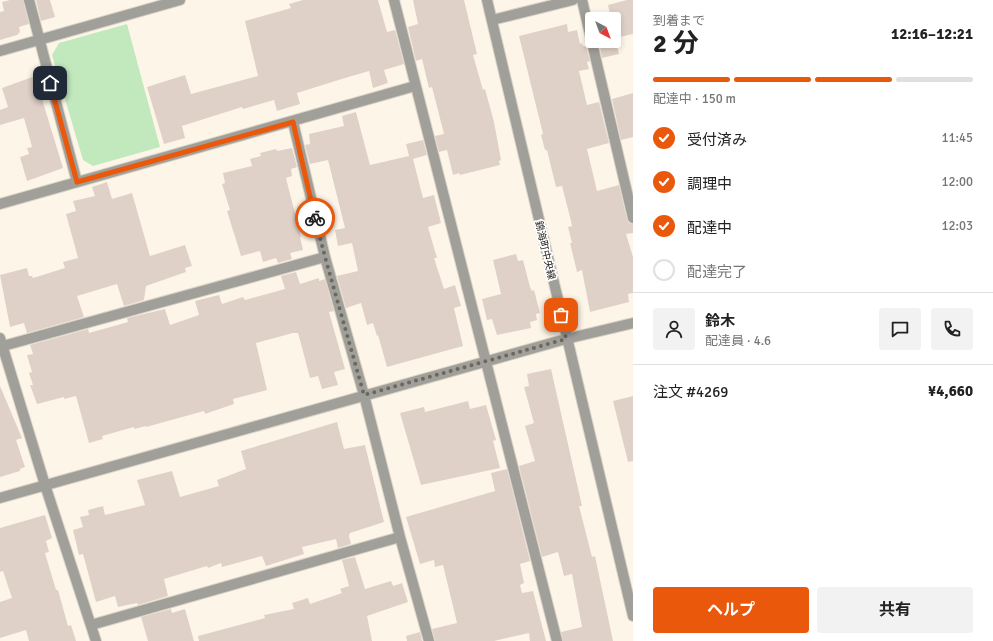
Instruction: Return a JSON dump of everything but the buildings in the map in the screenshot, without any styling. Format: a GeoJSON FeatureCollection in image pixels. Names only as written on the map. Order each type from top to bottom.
{"type":"FeatureCollection","features":[{"type":"Feature","properties":{"kind":"street"},"geometry":{"type":"LineString","coordinates":[[29,0],[77,182]]}},
{"type":"Feature","properties":{"kind":"street"},"geometry":{"type":"LineString","coordinates":[[0,51],[180,0]]}},
{"type":"Feature","properties":{"kind":"street"},"geometry":{"type":"LineString","coordinates":[[394,0],[557,641]]}},
{"type":"Feature","properties":{"kind":"street","name":"錦海町中央線"},"geometry":{"type":"LineString","coordinates":[[487,0],[566,339],[633,616]]}},
{"type":"Feature","properties":{"kind":"street"},"geometry":{"type":"LineString","coordinates":[[492,20],[573,0]]}},
{"type":"Feature","properties":{"kind":"street"},"geometry":{"type":"LineString","coordinates":[[582,0],[633,218]]}},
{"type":"Feature","properties":{"kind":"street"},"geometry":{"type":"LineString","coordinates":[[0,204],[293,122],[415,86]]}},
{"type":"Feature","properties":{"kind":"street"},"geometry":{"type":"LineString","coordinates":[[293,122],[325,257],[364,395],[428,641]]}},
{"type":"Feature","properties":{"kind":"street"},"geometry":{"type":"LineString","coordinates":[[96,641],[45,485],[1,342],[325,257]]}},
{"type":"Feature","properties":{"kind":"street"},"geometry":{"type":"LineString","coordinates":[[0,498],[566,339],[633,323]]}},
{"type":"Feature","properties":{"kind":"street"},"geometry":{"type":"LineString","coordinates":[[91,625],[400,537]]}},
{"type":"Feature","properties":{"kind":"green space"},"geometry":{"type":"Polygon","coordinates":[[[127,24],[160,147],[93,166],[83,160],[52,55],[59,43],[127,24]]]}},
{"type":"Feature","properties":{"kind":"way so far"},"geometry":{"type":"LineString","coordinates":[[315,218],[364,395],[566,339],[561,315]]}},
{"type":"Feature","properties":{"kind":"route"},"geometry":{"type":"LineString","coordinates":[[50,83],[77,182],[293,122],[315,218]]}}]}
